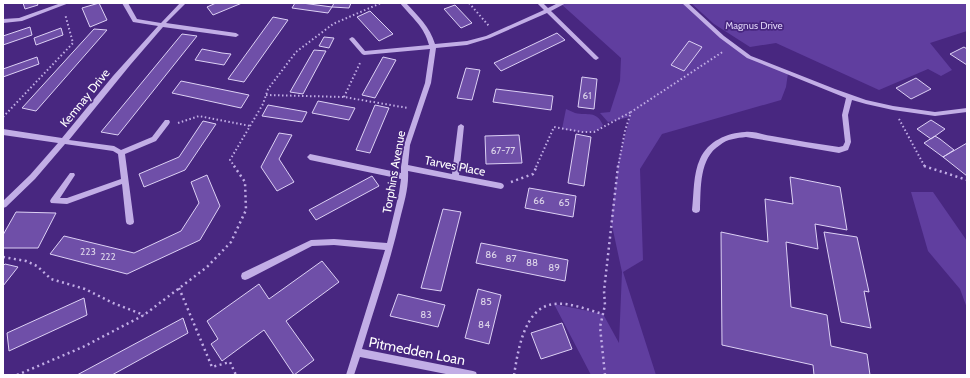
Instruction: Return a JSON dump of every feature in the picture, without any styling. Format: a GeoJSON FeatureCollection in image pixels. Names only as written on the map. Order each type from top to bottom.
{"type":"FeatureCollection","features":[{"type":"Feature","properties":{"kind":"street"},"geometry":{"type":"LineString","coordinates":[[125,3],[135,21],[236,35]]}},
{"type":"Feature","properties":{"kind":"street","name":"Kemnay Drive"},"geometry":{"type":"LineString","coordinates":[[3,205],[17,195],[135,55],[183,3]]}},
{"type":"Feature","properties":{"kind":"street"},"geometry":{"type":"LineString","coordinates":[[403,3],[421,22],[429,34],[433,47]]}},
{"type":"Feature","properties":{"kind":"street"},"geometry":{"type":"LineString","coordinates":[[540,3],[596,58]]}},
{"type":"Feature","properties":{"kind":"street"},"geometry":{"type":"LineString","coordinates":[[352,39],[364,53],[467,43],[497,33],[563,3]]}},
{"type":"Feature","properties":{"kind":"street"},"geometry":{"type":"LineString","coordinates":[[685,3],[732,45],[749,56],[849,97],[893,108],[935,114],[967,110]]}},
{"type":"Feature","properties":{"kind":"street"},"geometry":{"type":"LineString","coordinates":[[3,21],[20,20],[64,4]]}},
{"type":"Feature","properties":{"kind":"street","name":"Torphins Avenue"},"geometry":{"type":"LineString","coordinates":[[350,375],[390,247],[403,193],[407,145],[428,83],[433,47]]}},
{"type":"Feature","properties":{"kind":"street"},"geometry":{"type":"LineString","coordinates":[[696,210],[700,163],[709,148],[735,135],[746,134],[839,150],[846,148],[848,142],[845,116],[849,97]]}},
{"type":"Feature","properties":{"kind":"street"},"geometry":{"type":"LineString","coordinates":[[121,153],[154,139],[167,122]]}},
{"type":"Feature","properties":{"kind":"street"},"geometry":{"type":"LineString","coordinates":[[455,177],[461,126]]}},
{"type":"Feature","properties":{"kind":"street"},"geometry":{"type":"LineString","coordinates":[[3,132],[114,149],[121,153]]}},
{"type":"Feature","properties":{"kind":"street"},"geometry":{"type":"LineString","coordinates":[[121,153],[130,222]]}},
{"type":"Feature","properties":{"kind":"street"},"geometry":{"type":"LineString","coordinates":[[310,156],[405,177]]}},
{"type":"Feature","properties":{"kind":"street","name":"Tarves Place"},"geometry":{"type":"LineString","coordinates":[[404,167],[501,186]]}},
{"type":"Feature","properties":{"kind":"street"},"geometry":{"type":"LineString","coordinates":[[72,175],[54,201],[67,201],[125,180]]}},
{"type":"Feature","properties":{"kind":"street"},"geometry":{"type":"LineString","coordinates":[[246,276],[311,243],[334,242],[390,247]]}},
{"type":"Feature","properties":{"kind":"street","name":"Pitmedden Loan"},"geometry":{"type":"LineString","coordinates":[[357,352],[473,375]]}},
{"type":"Feature","properties":{"kind":"path"},"geometry":{"type":"LineString","coordinates":[[17,375],[83,347],[144,315],[207,268],[231,242],[246,210],[245,182],[230,160],[263,104],[268,89],[296,52],[333,24],[381,3]]}},
{"type":"Feature","properties":{"kind":"path"},"geometry":{"type":"LineString","coordinates":[[469,3],[497,33]]}},
{"type":"Feature","properties":{"kind":"path"},"geometry":{"type":"LineString","coordinates":[[3,117],[73,43],[64,4]]}},
{"type":"Feature","properties":{"kind":"path"},"geometry":{"type":"LineString","coordinates":[[501,186],[534,174],[554,127],[582,132],[594,132],[631,112],[727,50],[732,45]]}},
{"type":"Feature","properties":{"kind":"path"},"geometry":{"type":"LineString","coordinates":[[344,97],[364,53]]}},
{"type":"Feature","properties":{"kind":"path"},"geometry":{"type":"LineString","coordinates":[[266,95],[344,97],[418,110]]}},
{"type":"Feature","properties":{"kind":"path"},"geometry":{"type":"LineString","coordinates":[[893,108],[925,167],[967,180]]}},
{"type":"Feature","properties":{"kind":"path"},"geometry":{"type":"LineString","coordinates":[[605,375],[600,327],[603,314],[619,158],[631,112]]}},
{"type":"Feature","properties":{"kind":"path"},"geometry":{"type":"LineString","coordinates":[[161,130],[199,116],[250,126]]}},
{"type":"Feature","properties":{"kind":"path"},"geometry":{"type":"LineString","coordinates":[[3,257],[26,261],[37,266],[51,279],[85,289],[113,303],[144,315]]}},
{"type":"Feature","properties":{"kind":"path"},"geometry":{"type":"LineString","coordinates":[[179,288],[212,367],[230,362],[236,375]]}},
{"type":"Feature","properties":{"kind":"path"},"geometry":{"type":"LineString","coordinates":[[514,375],[520,346],[533,316],[544,306],[554,304],[603,314]]}},
{"type":"Feature","properties":{"kind":"green space"},"geometry":{"type":"Polygon","coordinates":[[[560,3],[685,3],[699,17],[749,57],[788,73],[786,87],[781,100],[662,134],[640,169],[643,260],[623,272],[656,375],[591,375],[554,304],[603,314],[619,343],[622,272],[611,221],[619,158],[630,117],[608,122],[600,113],[610,112],[620,81],[621,58],[560,3]]]}},
{"type":"Feature","properties":{"kind":"green space","name":"Magnus Drive"},"geometry":{"type":"Polygon","coordinates":[[[691,3],[967,3],[967,31],[930,43],[952,70],[941,76],[928,69],[879,90],[776,43],[750,47],[714,24],[691,3]]]}},
{"type":"Feature","properties":{"kind":"green space"},"geometry":{"type":"Polygon","coordinates":[[[566,109],[575,113],[594,115],[598,117],[603,125],[600,129],[595,131],[581,132],[562,129],[566,109]]]}},
{"type":"Feature","properties":{"kind":"green space"},"geometry":{"type":"Polygon","coordinates":[[[911,192],[933,192],[967,241],[967,308],[960,289],[928,251],[911,192]]]}},
{"type":"Feature","properties":{"kind":"building"},"geometry":{"type":"Polygon","coordinates":[[[23,3],[37,3],[38,5],[25,9],[23,3]]]}},
{"type":"Feature","properties":{"kind":"building"},"geometry":{"type":"Polygon","coordinates":[[[99,3],[107,20],[90,27],[82,8],[99,3]]]}},
{"type":"Feature","properties":{"kind":"building"},"geometry":{"type":"Polygon","coordinates":[[[216,3],[242,3],[213,15],[207,7],[216,3]]]}},
{"type":"Feature","properties":{"kind":"building"},"geometry":{"type":"Polygon","coordinates":[[[295,3],[332,7],[328,13],[292,8],[295,3]]]}},
{"type":"Feature","properties":{"kind":"building"},"geometry":{"type":"Polygon","coordinates":[[[334,3],[351,3],[349,8],[332,7],[334,3]]]}},
{"type":"Feature","properties":{"kind":"building"},"geometry":{"type":"Polygon","coordinates":[[[455,5],[472,23],[461,28],[444,9],[455,5]]]}},
{"type":"Feature","properties":{"kind":"building"},"geometry":{"type":"Polygon","coordinates":[[[370,11],[393,34],[379,41],[357,17],[370,11]]]}},
{"type":"Feature","properties":{"kind":"building"},"geometry":{"type":"Polygon","coordinates":[[[273,17],[288,20],[244,82],[228,79],[273,17]]]}},
{"type":"Feature","properties":{"kind":"building"},"geometry":{"type":"Polygon","coordinates":[[[30,27],[32,35],[3,45],[3,36],[30,27]]]}},
{"type":"Feature","properties":{"kind":"building"},"geometry":{"type":"Polygon","coordinates":[[[61,28],[63,35],[36,45],[34,38],[61,28]]]}},
{"type":"Feature","properties":{"kind":"building"},"geometry":{"type":"Polygon","coordinates":[[[94,29],[107,30],[36,111],[22,108],[94,29]]]}},
{"type":"Feature","properties":{"kind":"building"},"geometry":{"type":"Polygon","coordinates":[[[557,33],[565,40],[501,71],[494,63],[557,33]]]}},
{"type":"Feature","properties":{"kind":"building"},"geometry":{"type":"Polygon","coordinates":[[[182,34],[197,36],[118,135],[101,132],[182,34]]]}},
{"type":"Feature","properties":{"kind":"building"},"geometry":{"type":"Polygon","coordinates":[[[324,37],[334,38],[329,48],[319,46],[324,37]]]}},
{"type":"Feature","properties":{"kind":"building"},"geometry":{"type":"Polygon","coordinates":[[[689,41],[702,47],[684,71],[671,65],[689,41]]]}},
{"type":"Feature","properties":{"kind":"building"},"geometry":{"type":"Polygon","coordinates":[[[964,47],[967,49],[967,65],[950,54],[964,47]]]}},
{"type":"Feature","properties":{"kind":"building"},"geometry":{"type":"Polygon","coordinates":[[[202,49],[231,54],[224,65],[195,60],[202,49]]]}},
{"type":"Feature","properties":{"kind":"building"},"geometry":{"type":"Polygon","coordinates":[[[314,50],[326,51],[303,94],[290,92],[314,50]]]}},
{"type":"Feature","properties":{"kind":"building"},"geometry":{"type":"Polygon","coordinates":[[[37,57],[39,64],[3,77],[3,69],[37,57]]]}},
{"type":"Feature","properties":{"kind":"building"},"geometry":{"type":"Polygon","coordinates":[[[383,57],[396,60],[375,98],[362,95],[383,57]]]}},
{"type":"Feature","properties":{"kind":"building"},"geometry":{"type":"Polygon","coordinates":[[[466,68],[480,70],[472,100],[457,98],[466,68]]]}},
{"type":"Feature","properties":{"kind":"building"},"geometry":{"type":"Polygon","coordinates":[[[582,77],[597,79],[594,109],[578,107],[582,77]]]}},
{"type":"Feature","properties":{"kind":"building"},"geometry":{"type":"Polygon","coordinates":[[[916,78],[931,89],[911,99],[896,88],[916,78]]]}},
{"type":"Feature","properties":{"kind":"building"},"geometry":{"type":"Polygon","coordinates":[[[181,81],[249,95],[241,108],[172,93],[181,81]]]}},
{"type":"Feature","properties":{"kind":"building"},"geometry":{"type":"Polygon","coordinates":[[[496,89],[553,96],[551,110],[493,102],[496,89]]]}},
{"type":"Feature","properties":{"kind":"building"},"geometry":{"type":"Polygon","coordinates":[[[318,101],[355,108],[349,120],[312,113],[318,101]]]}},
{"type":"Feature","properties":{"kind":"building"},"geometry":{"type":"Polygon","coordinates":[[[268,105],[307,112],[302,122],[262,116],[268,105]]]}},
{"type":"Feature","properties":{"kind":"building"},"geometry":{"type":"Polygon","coordinates":[[[375,105],[389,108],[370,153],[356,150],[375,105]]]}},
{"type":"Feature","properties":{"kind":"building"},"geometry":{"type":"Polygon","coordinates":[[[931,120],[945,129],[931,139],[917,129],[931,120]]]}},
{"type":"Feature","properties":{"kind":"building"},"geometry":{"type":"Polygon","coordinates":[[[203,121],[216,124],[185,170],[144,187],[139,174],[179,157],[203,121]]]}},
{"type":"Feature","properties":{"kind":"building"},"geometry":{"type":"Polygon","coordinates":[[[279,133],[292,135],[279,159],[294,182],[277,191],[261,167],[279,133]]]}},
{"type":"Feature","properties":{"kind":"building"},"geometry":{"type":"Polygon","coordinates":[[[576,134],[591,137],[584,186],[568,183],[576,134]]]}},
{"type":"Feature","properties":{"kind":"building"},"geometry":{"type":"Polygon","coordinates":[[[519,135],[522,163],[486,164],[485,136],[519,135]]]}},
{"type":"Feature","properties":{"kind":"building"},"geometry":{"type":"Polygon","coordinates":[[[935,136],[954,150],[943,157],[924,143],[935,136]]]}},
{"type":"Feature","properties":{"kind":"building"},"geometry":{"type":"Polygon","coordinates":[[[967,143],[967,176],[943,157],[967,143]]]}},
{"type":"Feature","properties":{"kind":"building"},"geometry":{"type":"Polygon","coordinates":[[[207,175],[220,206],[200,240],[127,274],[50,254],[64,236],[134,253],[181,231],[199,203],[191,182],[207,175]]]}},
{"type":"Feature","properties":{"kind":"building"},"geometry":{"type":"Polygon","coordinates":[[[372,176],[379,186],[316,220],[309,210],[372,176]]]}},
{"type":"Feature","properties":{"kind":"building"},"geometry":{"type":"Polygon","coordinates":[[[790,177],[840,187],[847,230],[815,224],[818,249],[786,242],[791,307],[827,315],[831,346],[867,354],[870,375],[814,375],[813,365],[722,345],[721,232],[768,242],[765,199],[793,204],[790,177]]]}},
{"type":"Feature","properties":{"kind":"building"},"geometry":{"type":"Polygon","coordinates":[[[529,188],[576,196],[573,217],[525,208],[529,188]]]}},
{"type":"Feature","properties":{"kind":"building"},"geometry":{"type":"Polygon","coordinates":[[[443,209],[461,212],[441,291],[421,288],[443,209]]]}},
{"type":"Feature","properties":{"kind":"building"},"geometry":{"type":"Polygon","coordinates":[[[16,212],[56,213],[38,248],[3,248],[3,235],[16,212]]]}},
{"type":"Feature","properties":{"kind":"building"},"geometry":{"type":"Polygon","coordinates":[[[824,232],[857,237],[869,292],[864,291],[871,328],[841,322],[824,232]]]}},
{"type":"Feature","properties":{"kind":"building"},"geometry":{"type":"Polygon","coordinates":[[[481,243],[568,260],[565,281],[476,263],[481,243]]]}},
{"type":"Feature","properties":{"kind":"building"},"geometry":{"type":"Polygon","coordinates":[[[322,261],[339,282],[286,321],[314,360],[294,375],[264,330],[222,361],[211,344],[218,339],[207,321],[259,284],[269,299],[322,261]]]}},
{"type":"Feature","properties":{"kind":"building"},"geometry":{"type":"Polygon","coordinates":[[[5,264],[18,267],[3,286],[3,266],[5,264]]]}},
{"type":"Feature","properties":{"kind":"building"},"geometry":{"type":"Polygon","coordinates":[[[478,289],[501,295],[489,344],[465,338],[478,289]]]}},
{"type":"Feature","properties":{"kind":"building"},"geometry":{"type":"Polygon","coordinates":[[[398,294],[445,305],[438,327],[390,316],[398,294]]]}},
{"type":"Feature","properties":{"kind":"building"},"geometry":{"type":"Polygon","coordinates":[[[84,298],[87,315],[9,351],[7,333],[84,298]]]}},
{"type":"Feature","properties":{"kind":"building"},"geometry":{"type":"Polygon","coordinates":[[[183,318],[188,333],[112,375],[77,375],[183,318]]]}},
{"type":"Feature","properties":{"kind":"building"},"geometry":{"type":"Polygon","coordinates":[[[562,323],[572,349],[541,359],[531,333],[562,323]]]}}]}
